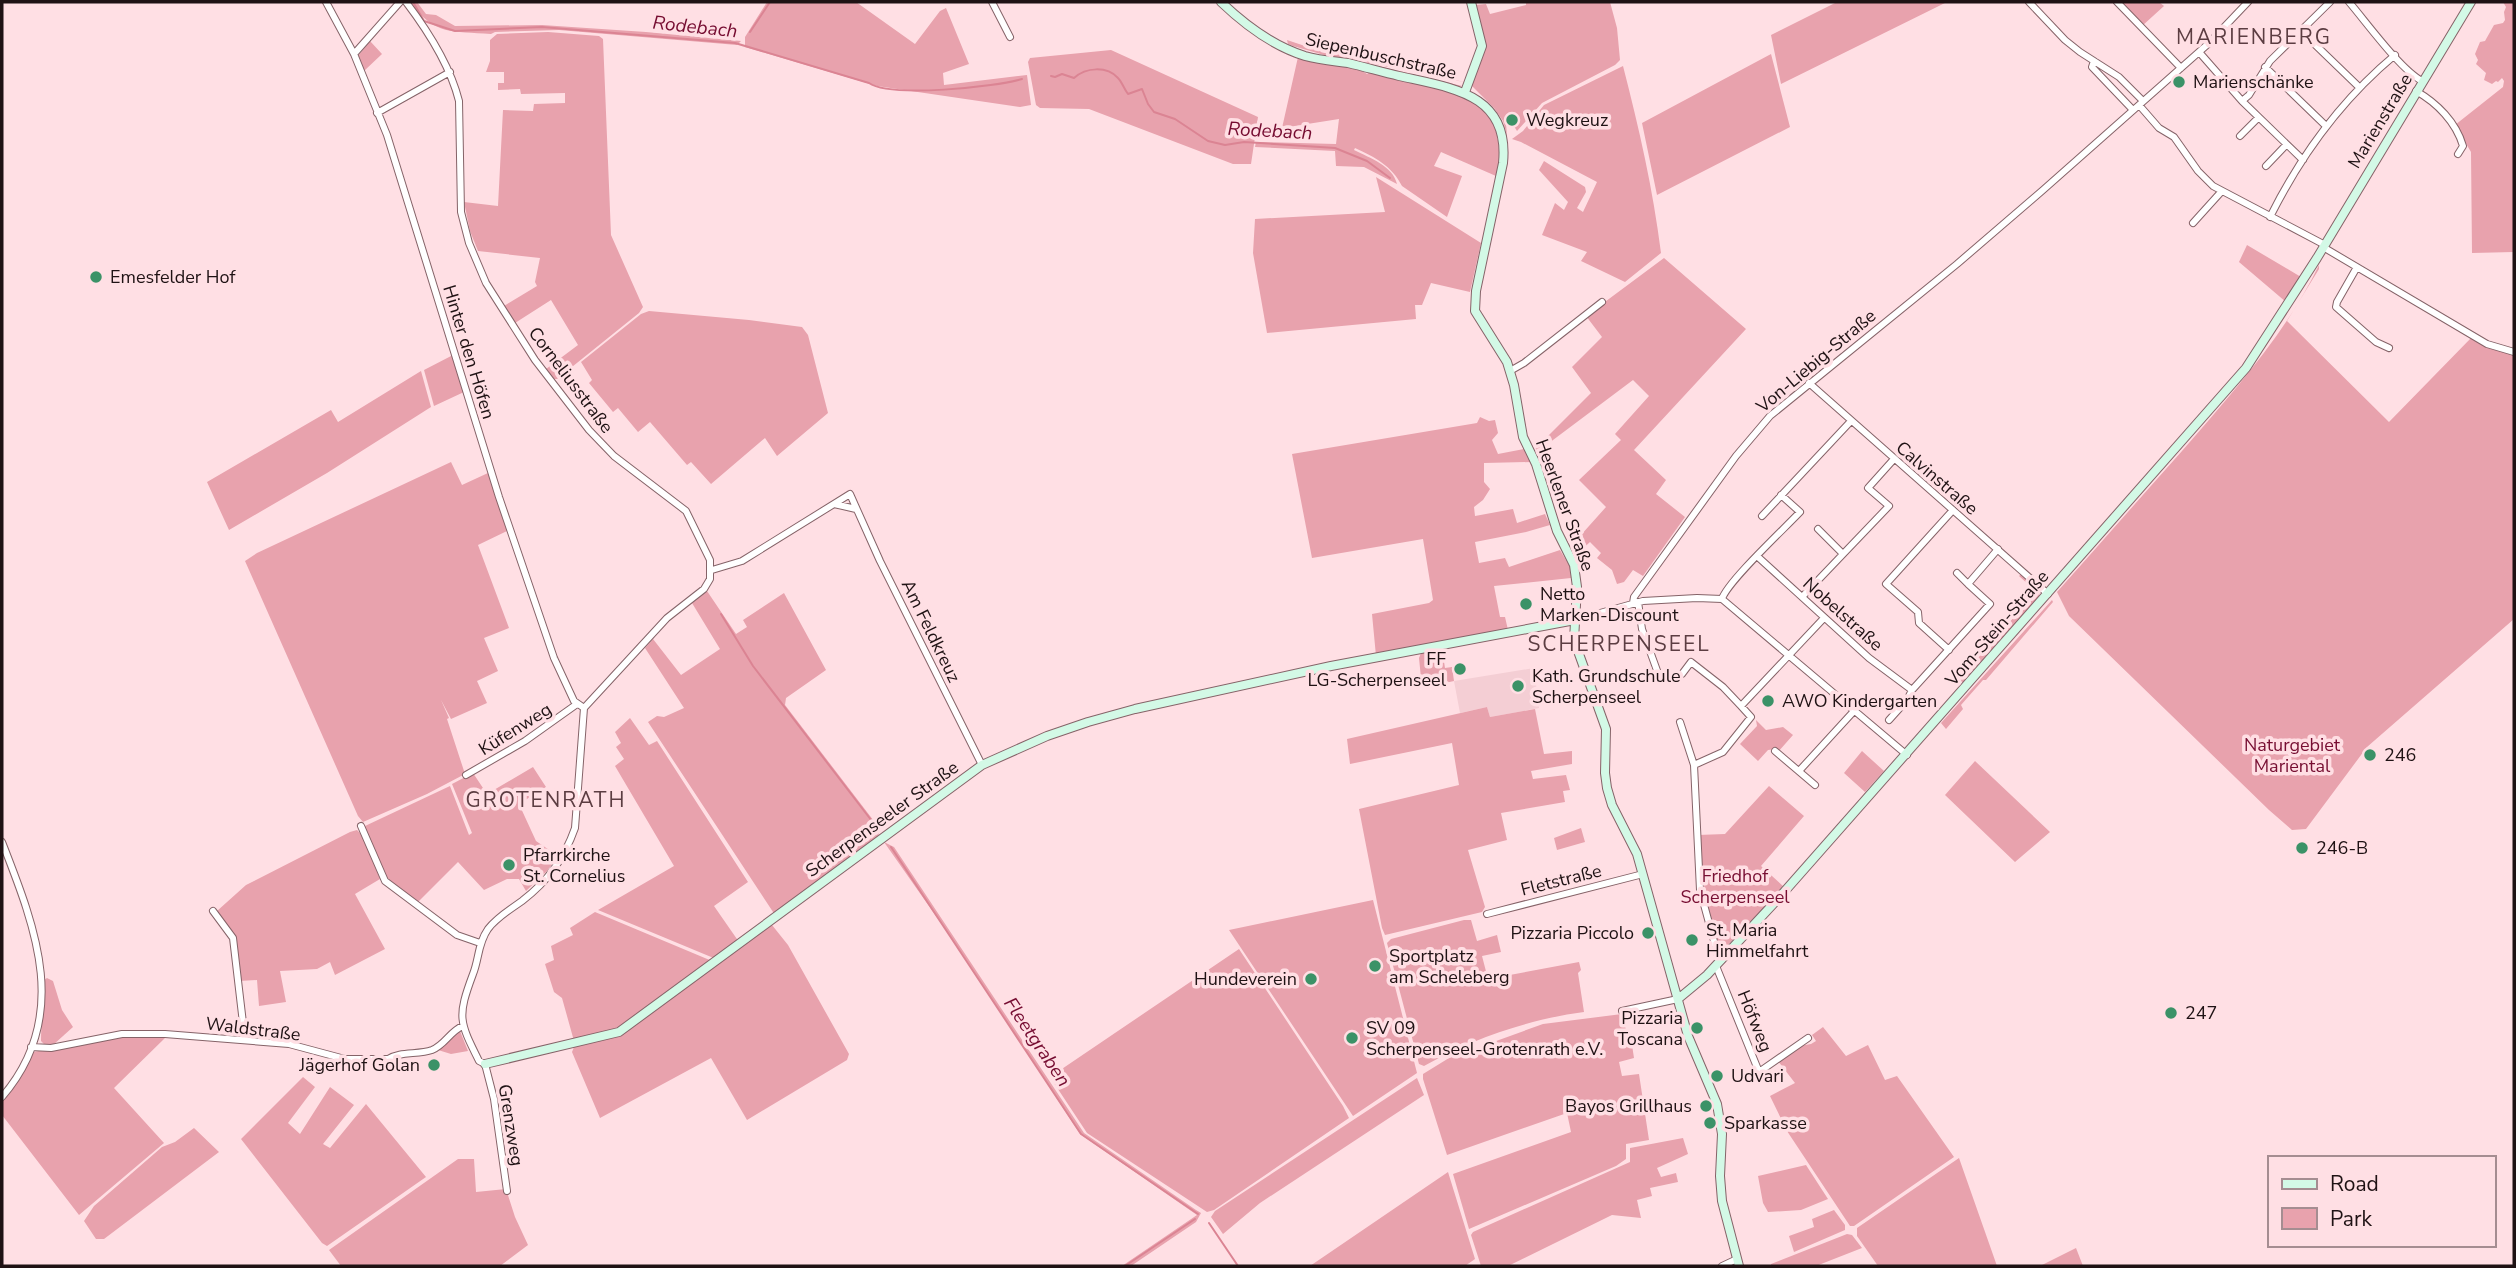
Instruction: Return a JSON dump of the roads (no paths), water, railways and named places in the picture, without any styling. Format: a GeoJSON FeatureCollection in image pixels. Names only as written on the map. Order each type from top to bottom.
{"type":"FeatureCollection","features":[{"type":"Feature","properties":{"kind":"main road","name":"Siepenbuschstraße"},"geometry":{"type":"LineString","coordinates":[[1221,2],[1251,28],[1295,52],[1318,60],[1423,80],[1465,92]]}},
{"type":"Feature","properties":{"kind":"main road"},"geometry":{"type":"LineString","coordinates":[[1465,92],[1482,46],[1471,2]]}},
{"type":"Feature","properties":{"kind":"main road","name":"Marienstraße"},"geometry":{"type":"LineString","coordinates":[[2317,258],[2471,2]]}},
{"type":"Feature","properties":{"kind":"main road","name":"Heerlener Straße"},"geometry":{"type":"LineString","coordinates":[[1465,92],[1477,99],[1493,116],[1504,142],[1503,163],[1475,305],[1478,317],[1510,371],[1523,437],[1536,464],[1557,531],[1574,565],[1577,587],[1574,640],[1606,729],[1606,788],[1637,854],[1692,1050],[1717,1104],[1722,1133],[1721,1196],[1738,1263]]}},
{"type":"Feature","properties":{"kind":"main road","name":"Vom-Stein-Straße"},"geometry":{"type":"LineString","coordinates":[[1678,999],[1692,990],[1719,963],[1907,755],[2246,368],[2317,258]]}},
{"type":"Feature","properties":{"kind":"main road","name":"Scherpenseeler Straße"},"geometry":{"type":"LineString","coordinates":[[485,1064],[619,1032],[982,765],[1023,746],[1088,722],[1331,666],[1575,620]]}},
{"type":"Feature","properties":{"kind":"street","name":"Hinter den Höfen"},"geometry":{"type":"LineString","coordinates":[[326,2],[354,54],[388,139],[499,497],[554,658],[566,686],[581,706]]}},
{"type":"Feature","properties":{"kind":"street"},"geometry":{"type":"LineString","coordinates":[[354,54],[400,2]]}},
{"type":"Feature","properties":{"kind":"street","name":"Corneliusstraße"},"geometry":{"type":"LineString","coordinates":[[406,2],[450,72],[459,101],[461,212],[468,243],[486,283],[530,354],[593,436],[614,456],[686,511],[704,544],[712,570]]}},
{"type":"Feature","properties":{"kind":"street"},"geometry":{"type":"LineString","coordinates":[[992,2],[1010,37]]}},
{"type":"Feature","properties":{"kind":"street"},"geometry":{"type":"LineString","coordinates":[[2029,2],[2065,40],[2119,77],[2138,105]]}},
{"type":"Feature","properties":{"kind":"street"},"geometry":{"type":"LineString","coordinates":[[2117,2],[2181,68]]}},
{"type":"Feature","properties":{"kind":"street","name":"Von-Liebig-Straße"},"geometry":{"type":"LineString","coordinates":[[1636,602],[1634,597],[1744,446],[1771,415],[1957,264],[2104,137],[2199,52],[2248,2]]}},
{"type":"Feature","properties":{"kind":"street"},"geometry":{"type":"LineString","coordinates":[[2242,101],[2249,96],[2265,67],[2330,2]]}},
{"type":"Feature","properties":{"kind":"street"},"geometry":{"type":"LineString","coordinates":[[2349,2],[2416,78],[2422,81]]}},
{"type":"Feature","properties":{"kind":"street"},"geometry":{"type":"LineString","coordinates":[[2301,31],[2359,87]]}},
{"type":"Feature","properties":{"kind":"street"},"geometry":{"type":"LineString","coordinates":[[2199,52],[2258,118],[2303,159]]}},
{"type":"Feature","properties":{"kind":"street"},"geometry":{"type":"LineString","coordinates":[[2270,217],[2326,125],[2359,87],[2395,55]]}},
{"type":"Feature","properties":{"kind":"street"},"geometry":{"type":"LineString","coordinates":[[2094,61],[2092,67],[2138,105],[2159,128],[2170,133],[2205,180],[2221,192],[2324,246],[2487,344],[2514,352]]}},
{"type":"Feature","properties":{"kind":"street"},"geometry":{"type":"LineString","coordinates":[[2265,67],[2326,125]]}},
{"type":"Feature","properties":{"kind":"street"},"geometry":{"type":"LineString","coordinates":[[377,113],[450,72]]}},
{"type":"Feature","properties":{"kind":"street"},"geometry":{"type":"LineString","coordinates":[[2416,91],[2436,103],[2445,114],[2463,146],[2458,154]]}},
{"type":"Feature","properties":{"kind":"street"},"geometry":{"type":"LineString","coordinates":[[2240,136],[2258,118]]}},
{"type":"Feature","properties":{"kind":"street"},"geometry":{"type":"LineString","coordinates":[[2266,166],[2286,145]]}},
{"type":"Feature","properties":{"kind":"street"},"geometry":{"type":"LineString","coordinates":[[2193,223],[2221,192]]}},
{"type":"Feature","properties":{"kind":"street"},"geometry":{"type":"LineString","coordinates":[[2357,267],[2336,307],[2376,342],[2389,348]]}},
{"type":"Feature","properties":{"kind":"street"},"geometry":{"type":"LineString","coordinates":[[1510,371],[1526,362],[1602,302]]}},
{"type":"Feature","properties":{"kind":"street","name":"Calvinstraße"},"geometry":{"type":"LineString","coordinates":[[1809,383],[2048,594]]}},
{"type":"Feature","properties":{"kind":"street"},"geometry":{"type":"LineString","coordinates":[[1762,516],[1851,421]]}},
{"type":"Feature","properties":{"kind":"street"},"geometry":{"type":"LineString","coordinates":[[1802,597],[1889,506],[1868,488],[1894,459]]}},
{"type":"Feature","properties":{"kind":"street","name":"Am Feldkreuz"},"geometry":{"type":"LineString","coordinates":[[712,570],[741,562],[850,494],[982,765]]}},
{"type":"Feature","properties":{"kind":"street"},"geometry":{"type":"LineString","coordinates":[[1722,599],[1800,512],[1782,495]]}},
{"type":"Feature","properties":{"kind":"street"},"geometry":{"type":"LineString","coordinates":[[834,505],[856,509]]}},
{"type":"Feature","properties":{"kind":"street"},"geometry":{"type":"LineString","coordinates":[[1949,650],[1919,623],[1918,612],[1886,584],[1953,510]]}},
{"type":"Feature","properties":{"kind":"street"},"geometry":{"type":"LineString","coordinates":[[1818,529],[1842,553]]}},
{"type":"Feature","properties":{"kind":"street"},"geometry":{"type":"LineString","coordinates":[[1968,584],[1998,550]]}},
{"type":"Feature","properties":{"kind":"street","name":"Nobelstraße"},"geometry":{"type":"LineString","coordinates":[[1758,556],[1869,658],[1912,690]]}},
{"type":"Feature","properties":{"kind":"street"},"geometry":{"type":"LineString","coordinates":[[485,1064],[479,1061],[463,1026],[462,1008],[476,966],[480,943],[494,922],[551,875],[575,828],[581,706],[667,618],[704,589],[712,570]]}},
{"type":"Feature","properties":{"kind":"street"},"geometry":{"type":"LineString","coordinates":[[1889,720],[1907,700],[1912,690],[1990,604],[1956,573]]}},
{"type":"Feature","properties":{"kind":"street"},"geometry":{"type":"LineString","coordinates":[[1575,620],[1636,602],[1722,599],[1907,755]]}},
{"type":"Feature","properties":{"kind":"street"},"geometry":{"type":"LineString","coordinates":[[1636,602],[1642,629],[1659,676]]}},
{"type":"Feature","properties":{"kind":"street"},"geometry":{"type":"LineString","coordinates":[[1741,706],[1824,618]]}},
{"type":"Feature","properties":{"kind":"street"},"geometry":{"type":"LineString","coordinates":[[1682,674],[1691,662],[1723,687],[1751,717],[1720,755],[1694,765]]}},
{"type":"Feature","properties":{"kind":"street","name":"Küfenweg"},"geometry":{"type":"LineString","coordinates":[[466,775],[581,706]]}},
{"type":"Feature","properties":{"kind":"street"},"geometry":{"type":"LineString","coordinates":[[1799,771],[1854,711]]}},
{"type":"Feature","properties":{"kind":"street"},"geometry":{"type":"LineString","coordinates":[[1680,722],[1694,765],[1700,890],[1719,963]]}},
{"type":"Feature","properties":{"kind":"street"},"geometry":{"type":"LineString","coordinates":[[1775,751],[1815,785]]}},
{"type":"Feature","properties":{"kind":"street"},"geometry":{"type":"LineString","coordinates":[[361,825],[385,881],[457,935],[480,943]]}},
{"type":"Feature","properties":{"kind":"street"},"geometry":{"type":"LineString","coordinates":[[2,842],[29,915],[42,976],[41,1009],[31,1047],[17,1077],[2,1097]]}},
{"type":"Feature","properties":{"kind":"street","name":"Fletstraße"},"geometry":{"type":"LineString","coordinates":[[1487,914],[1643,874]]}},
{"type":"Feature","properties":{"kind":"street"},"geometry":{"type":"LineString","coordinates":[[213,911],[233,938],[245,1040]]}},
{"type":"Feature","properties":{"kind":"street","name":"Höfweg"},"geometry":{"type":"LineString","coordinates":[[1719,963],[1759,1072],[1808,1038]]}},
{"type":"Feature","properties":{"kind":"street"},"geometry":{"type":"LineString","coordinates":[[1622,1011],[1678,999]]}},
{"type":"Feature","properties":{"kind":"street","name":"Waldstraße"},"geometry":{"type":"LineString","coordinates":[[31,1047],[51,1048],[132,1033],[290,1044],[345,1059],[388,1059],[394,1055],[431,1051],[463,1026]]}},
{"type":"Feature","properties":{"kind":"street","name":"Grenzweg"},"geometry":{"type":"LineString","coordinates":[[485,1064],[494,1099],[508,1191]]}},
{"type":"Feature","properties":{"kind":"street"},"geometry":{"type":"LineString","coordinates":[[1722,1266],[1738,1263]]}},
{"type":"Feature","properties":{"kind":"waterway","name":"Rodebach"},"geometry":{"type":"LineString","coordinates":[[413,2],[424,21],[455,31],[542,27],[735,43],[898,90],[968,88],[1022,79]]}},
{"type":"Feature","properties":{"kind":"waterway"},"geometry":{"type":"LineString","coordinates":[[750,32],[770,2]]}},
{"type":"Feature","properties":{"kind":"waterway","name":"Rodebach"},"geometry":{"type":"LineString","coordinates":[[1051,76],[1062,74],[1074,78],[1090,70],[1108,71],[1118,78],[1128,94],[1142,89],[1154,112],[1175,119],[1208,141],[1225,145],[1244,142],[1335,148],[1367,161],[1390,178]]}},
{"type":"Feature","properties":{"kind":"waterway","name":"Fleetgraben"},"geometry":{"type":"LineString","coordinates":[[721,614],[753,666],[878,829]]}},
{"type":"Feature","properties":{"kind":"waterway","name":"Fleetgraben"},"geometry":{"type":"LineString","coordinates":[[891,847],[1081,1134],[1198,1214]]}},
{"type":"Feature","properties":{"kind":"waterway"},"geometry":{"type":"LineString","coordinates":[[1125,1266],[1195,1219]]}},
{"type":"Feature","properties":{"kind":"waterway","name":"Fleetgraben"},"geometry":{"type":"LineString","coordinates":[[1209,1223],[1238,1266]]}},
{"type":"Feature","properties":{"kind":"place","name":"Marienschänke"},"geometry":{"type":"Point","coordinates":[2179,82]}},
{"type":"Feature","properties":{"kind":"place","name":"Wegkreuz"},"geometry":{"type":"Point","coordinates":[1512,120]}},
{"type":"Feature","properties":{"kind":"place","name":"Emesfelder Hof"},"geometry":{"type":"Point","coordinates":[96,277]}},
{"type":"Feature","properties":{"kind":"place","name":"Netto Marken-Discount"},"geometry":{"type":"Point","coordinates":[1526,604]}},
{"type":"Feature","properties":{"kind":"place","name":"FF LG-Scherpenseel"},"geometry":{"type":"Point","coordinates":[1460,669]}},
{"type":"Feature","properties":{"kind":"place","name":"Kath. Grundschule Scherpenseel"},"geometry":{"type":"Point","coordinates":[1518,686]}},
{"type":"Feature","properties":{"kind":"place","name":"AWO Kindergarten"},"geometry":{"type":"Point","coordinates":[1768,701]}},
{"type":"Feature","properties":{"kind":"place","name":"246"},"geometry":{"type":"Point","coordinates":[2370,755]}},
{"type":"Feature","properties":{"kind":"place","name":"246-B"},"geometry":{"type":"Point","coordinates":[2302,848]}},
{"type":"Feature","properties":{"kind":"place","name":"Pfarrkirche St. Cornelius"},"geometry":{"type":"Point","coordinates":[509,865]}},
{"type":"Feature","properties":{"kind":"place","name":"Pizzaria Piccolo"},"geometry":{"type":"Point","coordinates":[1648,933]}},
{"type":"Feature","properties":{"kind":"place","name":"St. Maria Himmelfahrt"},"geometry":{"type":"Point","coordinates":[1692,940]}},
{"type":"Feature","properties":{"kind":"place","name":"Sportplatz am Scheleberg"},"geometry":{"type":"Point","coordinates":[1375,966]}},
{"type":"Feature","properties":{"kind":"place","name":"Hundeverein"},"geometry":{"type":"Point","coordinates":[1311,979]}},
{"type":"Feature","properties":{"kind":"place","name":"247"},"geometry":{"type":"Point","coordinates":[2171,1013]}},
{"type":"Feature","properties":{"kind":"place","name":"Pizzaria Toscana"},"geometry":{"type":"Point","coordinates":[1697,1028]}},
{"type":"Feature","properties":{"kind":"place","name":"SV 09 Scherpenseel-Grotenrath e.V."},"geometry":{"type":"Point","coordinates":[1352,1038]}},
{"type":"Feature","properties":{"kind":"place","name":"Jägerhof Golan"},"geometry":{"type":"Point","coordinates":[434,1065]}},
{"type":"Feature","properties":{"kind":"place","name":"Udvari"},"geometry":{"type":"Point","coordinates":[1717,1076]}},
{"type":"Feature","properties":{"kind":"place","name":"Bayos Grillhaus"},"geometry":{"type":"Point","coordinates":[1706,1106]}},
{"type":"Feature","properties":{"kind":"place","name":"Sparkasse"},"geometry":{"type":"Point","coordinates":[1710,1123]}},
{"type":"Feature","properties":{"kind":"district","name":"MARIENBERG"},"geometry":{"type":"Point","coordinates":[2254,37]}},
{"type":"Feature","properties":{"kind":"district","name":"SCHERPENSEEL"},"geometry":{"type":"Point","coordinates":[1619,644]}},
{"type":"Feature","properties":{"kind":"district","name":"GROTENRATH"},"geometry":{"type":"Point","coordinates":[546,800]}},
{"type":"Feature","properties":{"kind":"park label","name":"Naturgebiet Mariental"},"geometry":{"type":"Point","coordinates":[2292,755]}},
{"type":"Feature","properties":{"kind":"park label","name":"Friedhof Scherpenseel"},"geometry":{"type":"Point","coordinates":[1735,886]}}]}
